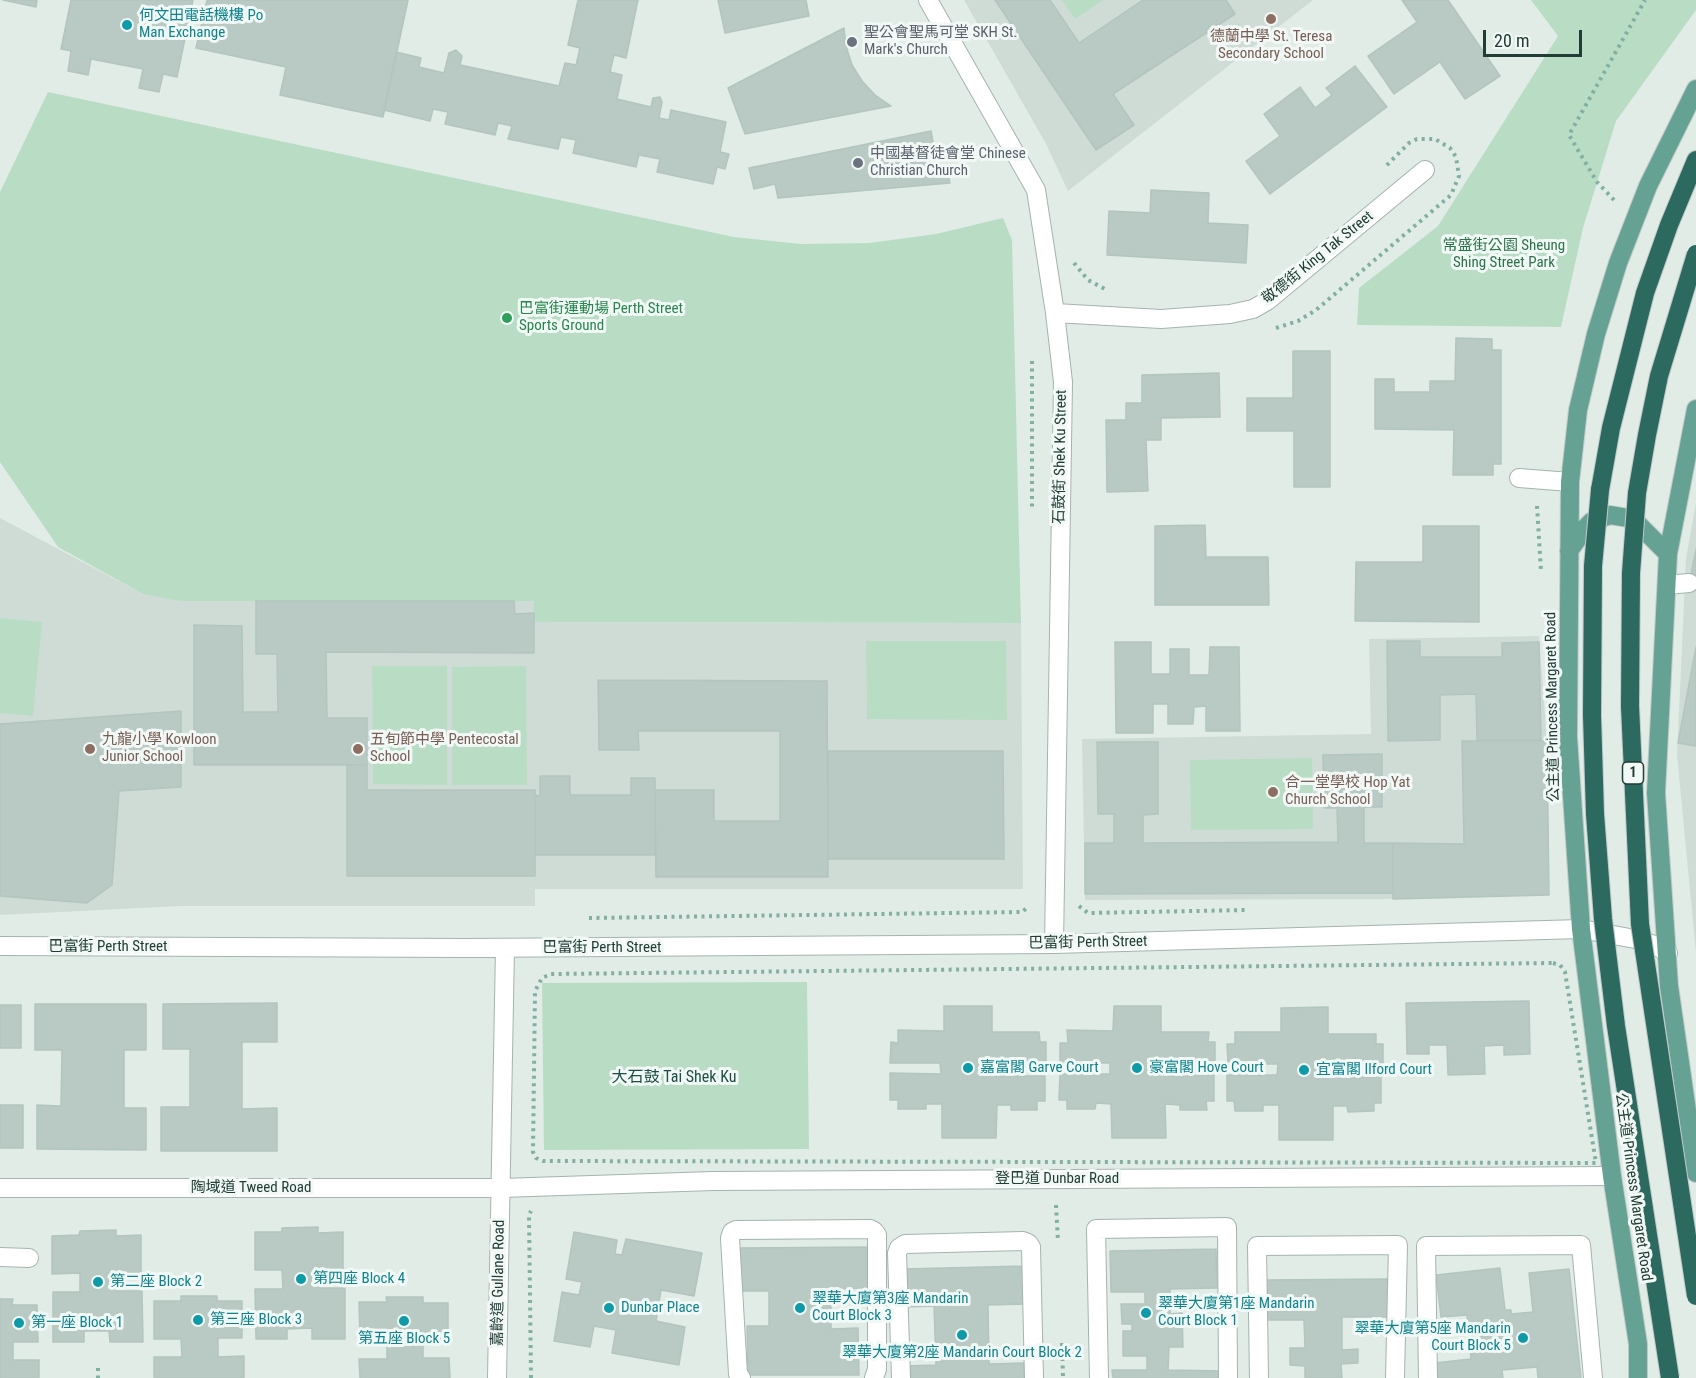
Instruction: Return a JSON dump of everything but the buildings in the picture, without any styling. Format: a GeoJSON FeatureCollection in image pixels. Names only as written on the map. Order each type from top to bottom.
{"type":"FeatureCollection","features":[{"type":"Feature","properties":{"kind":"highway","name":"公主道 Princess Margaret Road"},"geometry":{"type":"LineString","coordinates":[[1670,1378],[1616,1026],[1603,919],[1595,814],[1592,726],[1593,566],[1600,490],[1625,366],[1653,270],[1696,160]]}},
{"type":"Feature","properties":{"kind":"highway","name":"1"},"geometry":{"type":"LineString","coordinates":[[1696,254],[1659,376],[1637,493],[1631,573],[1630,706],[1640,924],[1696,1296]]}},
{"type":"Feature","properties":{"kind":"main road","name":"公主道 Princess Margaret Road"},"geometry":{"type":"LineString","coordinates":[[1638,1378],[1638,1344],[1612,1176],[1581,929],[1568,737],[1570,482],[1578,410],[1596,334],[1618,263],[1648,186],[1696,90]]}},
{"type":"Feature","properties":{"kind":"main road"},"geometry":{"type":"LineString","coordinates":[[1696,409],[1668,554],[1656,794],[1669,986],[1696,1173]]}},
{"type":"Feature","properties":{"kind":"main road"},"geometry":{"type":"LineString","coordinates":[[1568,552],[1586,527],[1610,515],[1628,518],[1639,525],[1668,554]]}},
{"type":"Feature","properties":{"kind":"street","name":"石鼓街 Shek Ku Street"},"geometry":{"type":"LineString","coordinates":[[928,0],[1036,190],[1055,313],[1063,382],[1054,944]]}},
{"type":"Feature","properties":{"kind":"street","name":"敬德街 King Tak Street"},"geometry":{"type":"LineString","coordinates":[[1055,313],[1161,319],[1230,314],[1253,309],[1267,301],[1425,170]]}},
{"type":"Feature","properties":{"kind":"street"},"geometry":{"type":"LineString","coordinates":[[1519,478],[1570,482]]}},
{"type":"Feature","properties":{"kind":"street"},"geometry":{"type":"LineString","coordinates":[[1667,585],[1689,583]]}},
{"type":"Feature","properties":{"kind":"street","name":"巴富街 Perth Street"},"geometry":{"type":"LineString","coordinates":[[0,946],[505,948],[1054,944],[1581,929],[1635,939],[1655,945],[1668,953]]}},
{"type":"Feature","properties":{"kind":"street"},"geometry":{"type":"LineString","coordinates":[[501,1188],[505,948]]}},
{"type":"Feature","properties":{"kind":"street","name":"登巴道 Dunbar Road"},"geometry":{"type":"LineString","coordinates":[[501,1188],[725,1181],[1612,1176]]}},
{"type":"Feature","properties":{"kind":"street","name":"陶域道 Tweed Road"},"geometry":{"type":"LineString","coordinates":[[0,1188],[501,1188]]}},
{"type":"Feature","properties":{"kind":"street","name":"嘉齡道 Gullane Road"},"geometry":{"type":"LineString","coordinates":[[497,1378],[501,1188]]}},
{"type":"Feature","properties":{"kind":"street"},"geometry":{"type":"LineString","coordinates":[[1099,1378],[1096,1229],[1227,1227],[1228,1378]]}},
{"type":"Feature","properties":{"kind":"street"},"geometry":{"type":"LineString","coordinates":[[741,1378],[738,1374],[730,1238],[732,1232],[736,1230],[870,1229],[877,1235],[877,1369],[874,1378]]}},
{"type":"Feature","properties":{"kind":"street"},"geometry":{"type":"LineString","coordinates":[[901,1378],[897,1253],[899,1248],[905,1244],[1023,1241],[1031,1247],[1034,1378]]}},
{"type":"Feature","properties":{"kind":"street"},"geometry":{"type":"LineString","coordinates":[[1259,1378],[1257,1246],[1398,1245],[1395,1378]]}},
{"type":"Feature","properties":{"kind":"street"},"geometry":{"type":"LineString","coordinates":[[1428,1378],[1426,1246],[1581,1245],[1593,1378]]}},
{"type":"Feature","properties":{"kind":"street"},"geometry":{"type":"LineString","coordinates":[[0,1257],[29,1258]]}},
{"type":"Feature","properties":{"kind":"path"},"geometry":{"type":"LineString","coordinates":[[1617,203],[1597,182],[1569,135],[1645,0]]}},
{"type":"Feature","properties":{"kind":"path"},"geometry":{"type":"LineString","coordinates":[[1272,330],[1298,321],[1316,310],[1451,195],[1457,183],[1459,169],[1456,157],[1450,148],[1441,141],[1428,138],[1418,139],[1404,146],[1381,172]]}},
{"type":"Feature","properties":{"kind":"path"},"geometry":{"type":"LineString","coordinates":[[1073,260],[1088,280],[1111,292]]}},
{"type":"Feature","properties":{"kind":"path"},"geometry":{"type":"LineString","coordinates":[[1032,360],[1032,516]]}},
{"type":"Feature","properties":{"kind":"path"},"geometry":{"type":"LineString","coordinates":[[1076,897],[1079,907],[1088,913],[1253,910]]}},
{"type":"Feature","properties":{"kind":"path"},"geometry":{"type":"LineString","coordinates":[[584,918],[1022,912],[1030,905],[1032,898]]}},
{"type":"Feature","properties":{"kind":"path"},"geometry":{"type":"LineString","coordinates":[[1553,963],[1560,965],[1565,972],[1596,1163],[543,1161],[536,1158],[533,1152],[535,991],[542,978],[551,974],[1553,963]]}},
{"type":"Feature","properties":{"kind":"path"},"geometry":{"type":"LineString","coordinates":[[529,1215],[531,1378]]}},
{"type":"Feature","properties":{"kind":"path"},"geometry":{"type":"LineString","coordinates":[[98,1368],[98,1378]]}},
{"type":"Feature","properties":{"kind":"shaded area"},"geometry":{"type":"Polygon","coordinates":[[[964,0],[1313,0],[1068,191],[1046,144],[964,0]]]}},
{"type":"Feature","properties":{"kind":"shaded area"},"geometry":{"type":"Polygon","coordinates":[[[1696,503],[1696,953],[1677,755],[1686,558],[1696,503]]]}},
{"type":"Feature","properties":{"kind":"shaded area"},"geometry":{"type":"Polygon","coordinates":[[[0,518],[143,594],[534,601],[535,622],[1021,623],[1023,889],[535,889],[535,906],[181,906],[0,915],[0,518]]]}},
{"type":"Feature","properties":{"kind":"shaded area","name":"合一堂學校 Hop Yat Church School"},"geometry":{"type":"Polygon","coordinates":[[[1539,636],[1547,741],[1463,741],[1464,844],[1393,843],[1393,899],[1085,900],[1082,739],[1371,734],[1369,639],[1539,636]]]}},
{"type":"Feature","properties":{"kind":"green space"},"geometry":{"type":"Polygon","coordinates":[[[1062,0],[1103,0],[1075,19],[1062,0]]]}},
{"type":"Feature","properties":{"kind":"green space","name":"常盛街公園 Sheung Shing Street Park"},"geometry":{"type":"Polygon","coordinates":[[[1531,0],[1696,0],[1696,10],[1616,121],[1583,228],[1561,327],[1357,325],[1359,288],[1438,226],[1558,36],[1531,0]]]}},
{"type":"Feature","properties":{"kind":"green space","name":"巴富街運動場 Perth Street Sports Ground"},"geometry":{"type":"Polygon","coordinates":[[[48,92],[734,237],[801,244],[869,243],[936,234],[1003,218],[1012,240],[1021,623],[534,622],[534,601],[180,601],[143,594],[58,547],[0,462],[0,192],[48,92]]]}},
{"type":"Feature","properties":{"kind":"green space"},"geometry":{"type":"Polygon","coordinates":[[[0,618],[42,622],[33,716],[0,713],[0,618]]]}},
{"type":"Feature","properties":{"kind":"green space"},"geometry":{"type":"Polygon","coordinates":[[[866,641],[1006,641],[1007,720],[867,719],[866,641]]]}},
{"type":"Feature","properties":{"kind":"green space"},"geometry":{"type":"Polygon","coordinates":[[[372,666],[447,666],[447,785],[373,784],[372,666]]]}},
{"type":"Feature","properties":{"kind":"green space"},"geometry":{"type":"Polygon","coordinates":[[[526,666],[527,785],[452,785],[452,667],[526,666]]]}},
{"type":"Feature","properties":{"kind":"green space"},"geometry":{"type":"Polygon","coordinates":[[[1312,758],[1313,829],[1191,830],[1190,760],[1312,758]]]}},
{"type":"Feature","properties":{"kind":"green space"},"geometry":{"type":"Polygon","coordinates":[[[807,982],[809,1149],[544,1150],[542,983],[807,982]]]}},
{"type":"Feature","properties":{"kind":"place","name":"德蘭中學 St. Teresa Secondary School"},"geometry":{"type":"Point","coordinates":[1271,19]}},
{"type":"Feature","properties":{"kind":"place","name":"何文田電話機樓 Po Man Exchange"},"geometry":{"type":"Point","coordinates":[127,25]}},
{"type":"Feature","properties":{"kind":"place","name":"聖公會聖馬可堂 SKH St. Mark's Church"},"geometry":{"type":"Point","coordinates":[852,42]}},
{"type":"Feature","properties":{"kind":"place","name":"中國基督徒會堂 Chinese Christian Church"},"geometry":{"type":"Point","coordinates":[858,163]}},
{"type":"Feature","properties":{"kind":"place","name":"巴富街運動場 Perth Street Sports Ground"},"geometry":{"type":"Point","coordinates":[507,318]}},
{"type":"Feature","properties":{"kind":"place","name":"九龍小學 Kowloon Junior School"},"geometry":{"type":"Point","coordinates":[90,749]}},
{"type":"Feature","properties":{"kind":"place","name":"五旬節中學 Pentecostal School"},"geometry":{"type":"Point","coordinates":[358,749]}},
{"type":"Feature","properties":{"kind":"place","name":"合一堂學校 Hop Yat Church School"},"geometry":{"type":"Point","coordinates":[1273,792]}},
{"type":"Feature","properties":{"kind":"place","name":"嘉富閣 Garve Court"},"geometry":{"type":"Point","coordinates":[968,1068]}},
{"type":"Feature","properties":{"kind":"place","name":"豪富閣 Hove Court"},"geometry":{"type":"Point","coordinates":[1137,1068]}},
{"type":"Feature","properties":{"kind":"place","name":"宜富閣 Ilford Court"},"geometry":{"type":"Point","coordinates":[1304,1070]}},
{"type":"Feature","properties":{"kind":"place","name":"第四座 Block 4"},"geometry":{"type":"Point","coordinates":[301,1279]}},
{"type":"Feature","properties":{"kind":"place","name":"第二座 Block 2"},"geometry":{"type":"Point","coordinates":[98,1282]}},
{"type":"Feature","properties":{"kind":"place","name":"Dunbar Place"},"geometry":{"type":"Point","coordinates":[609,1308]}},
{"type":"Feature","properties":{"kind":"place","name":"翠華大廈第3座 Mandarin Court Block 3"},"geometry":{"type":"Point","coordinates":[800,1308]}},
{"type":"Feature","properties":{"kind":"place","name":"翠華大廈第1座 Mandarin Court Block 1"},"geometry":{"type":"Point","coordinates":[1146,1313]}},
{"type":"Feature","properties":{"kind":"place","name":"第三座 Block 3"},"geometry":{"type":"Point","coordinates":[198,1320]}},
{"type":"Feature","properties":{"kind":"place","name":"第五座 Block 5"},"geometry":{"type":"Point","coordinates":[404,1321]}},
{"type":"Feature","properties":{"kind":"place","name":"第一座 Block 1"},"geometry":{"type":"Point","coordinates":[19,1323]}},
{"type":"Feature","properties":{"kind":"place","name":"翠華大廈第2座 Mandarin Court Block 2"},"geometry":{"type":"Point","coordinates":[962,1335]}},
{"type":"Feature","properties":{"kind":"place","name":"翠華大廈第5座 Mandarin Court Block 5"},"geometry":{"type":"Point","coordinates":[1523,1338]}},
{"type":"Feature","properties":{"kind":"district","name":"大石鼓 Tai Shek Ku"},"geometry":{"type":"Point","coordinates":[674,1078]}}]}
